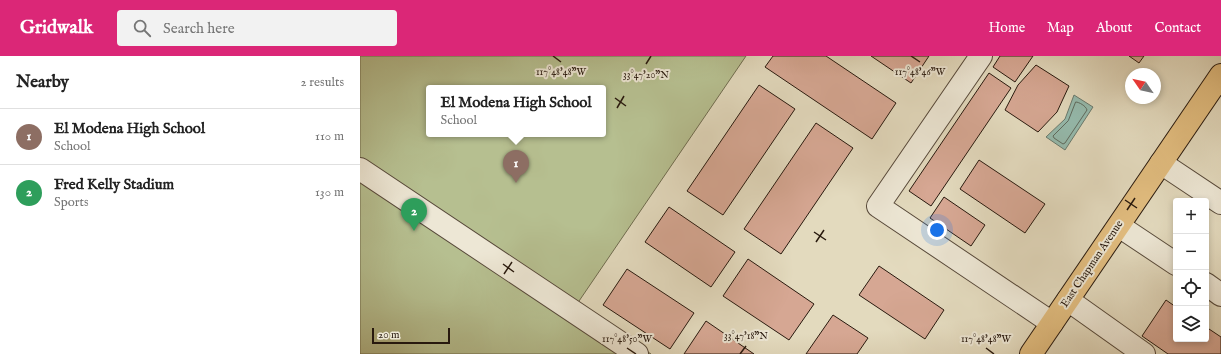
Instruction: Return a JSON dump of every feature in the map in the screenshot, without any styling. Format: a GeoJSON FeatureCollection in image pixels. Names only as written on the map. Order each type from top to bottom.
{"type":"FeatureCollection","features":[{"type":"Feature","properties":{"kind":"main road","name":"East Chapman Avenue"},"geometry":{"type":"LineString","coordinates":[[1031,354],[1221,75]]}},
{"type":"Feature","properties":{"kind":"lane"},"geometry":{"type":"LineString","coordinates":[[980,56],[878,206],[1052,323]]}},
{"type":"Feature","properties":{"kind":"lane"},"geometry":{"type":"LineString","coordinates":[[1161,163],[1221,203]]}},
{"type":"Feature","properties":{"kind":"lane"},"geometry":{"type":"LineString","coordinates":[[360,169],[637,354]]}},
{"type":"Feature","properties":{"kind":"lane"},"geometry":{"type":"LineString","coordinates":[[1119,226],[1173,262]]}},
{"type":"Feature","properties":{"kind":"lane"},"geometry":{"type":"LineString","coordinates":[[1209,286],[1221,295]]}},
{"type":"Feature","properties":{"kind":"lane"},"geometry":{"type":"LineString","coordinates":[[1068,300],[1144,354]]}},
{"type":"Feature","properties":{"kind":"green space"},"geometry":{"type":"Polygon","coordinates":[[[360,56],[746,56],[577,304],[651,354],[360,354],[360,56]]]}},
{"type":"Feature","properties":{"kind":"water"},"geometry":{"type":"Polygon","coordinates":[[[1074,95],[1093,107],[1065,150],[1046,137],[1065,119],[1074,95]]]}},
{"type":"Feature","properties":{"kind":"building"},"geometry":{"type":"Polygon","coordinates":[[[773,56],[826,56],[896,103],[872,139],[765,67],[773,56]]]}},
{"type":"Feature","properties":{"kind":"building"},"geometry":{"type":"Polygon","coordinates":[[[871,56],[929,56],[911,83],[871,56]]]}},
{"type":"Feature","properties":{"kind":"building"},"geometry":{"type":"Polygon","coordinates":[[[1000,56],[1033,56],[1015,82],[993,67],[1000,56]]]}},
{"type":"Feature","properties":{"kind":"building"},"geometry":{"type":"Polygon","coordinates":[[[1129,56],[1144,56],[1139,63],[1129,56]]]}},
{"type":"Feature","properties":{"kind":"building"},"geometry":{"type":"Polygon","coordinates":[[[1036,65],[1069,86],[1057,112],[1038,132],[1005,110],[1018,85],[1036,65]]]}},
{"type":"Feature","properties":{"kind":"building"},"geometry":{"type":"Polygon","coordinates":[[[989,73],[1011,88],[931,206],[909,191],[989,73]]]}},
{"type":"Feature","properties":{"kind":"building"},"geometry":{"type":"Polygon","coordinates":[[[759,85],[795,109],[723,215],[687,191],[759,85]]]}},
{"type":"Feature","properties":{"kind":"building"},"geometry":{"type":"Polygon","coordinates":[[[816,123],[853,148],[781,254],[744,229],[816,123]]]}},
{"type":"Feature","properties":{"kind":"building"},"geometry":{"type":"Polygon","coordinates":[[[979,160],[1045,204],[1025,233],[960,189],[979,160]]]}},
{"type":"Feature","properties":{"kind":"building"},"geometry":{"type":"Polygon","coordinates":[[[944,197],[985,225],[971,246],[930,218],[944,197]]]}},
{"type":"Feature","properties":{"kind":"building"},"geometry":{"type":"Polygon","coordinates":[[[669,207],[735,252],[711,287],[645,242],[669,207]]]}},
{"type":"Feature","properties":{"kind":"building"},"geometry":{"type":"Polygon","coordinates":[[[748,259],[814,304],[789,340],[723,296],[748,259]]]}},
{"type":"Feature","properties":{"kind":"building"},"geometry":{"type":"Polygon","coordinates":[[[879,266],[944,310],[925,339],[859,295],[879,266]]]}},
{"type":"Feature","properties":{"kind":"building"},"geometry":{"type":"Polygon","coordinates":[[[627,269],[694,313],[670,349],[603,305],[627,269]]]}},
{"type":"Feature","properties":{"kind":"building"},"geometry":{"type":"Polygon","coordinates":[[[1166,300],[1173,305],[1173,342],[1209,342],[1209,329],[1221,337],[1221,354],[1168,354],[1142,336],[1166,300]]]}},
{"type":"Feature","properties":{"kind":"building"},"geometry":{"type":"Polygon","coordinates":[[[833,315],[868,338],[857,354],[806,354],[833,315]]]}},
{"type":"Feature","properties":{"kind":"building"},"geometry":{"type":"Polygon","coordinates":[[[706,321],[754,354],[684,354],[706,321]]]}},
{"type":"Feature","properties":{"kind":"place","name":"El Modena High School"},"geometry":{"type":"Point","coordinates":[516,183]}},
{"type":"Feature","properties":{"kind":"place","name":"Fred Kelly Stadium"},"geometry":{"type":"Point","coordinates":[414,231]}}]}
